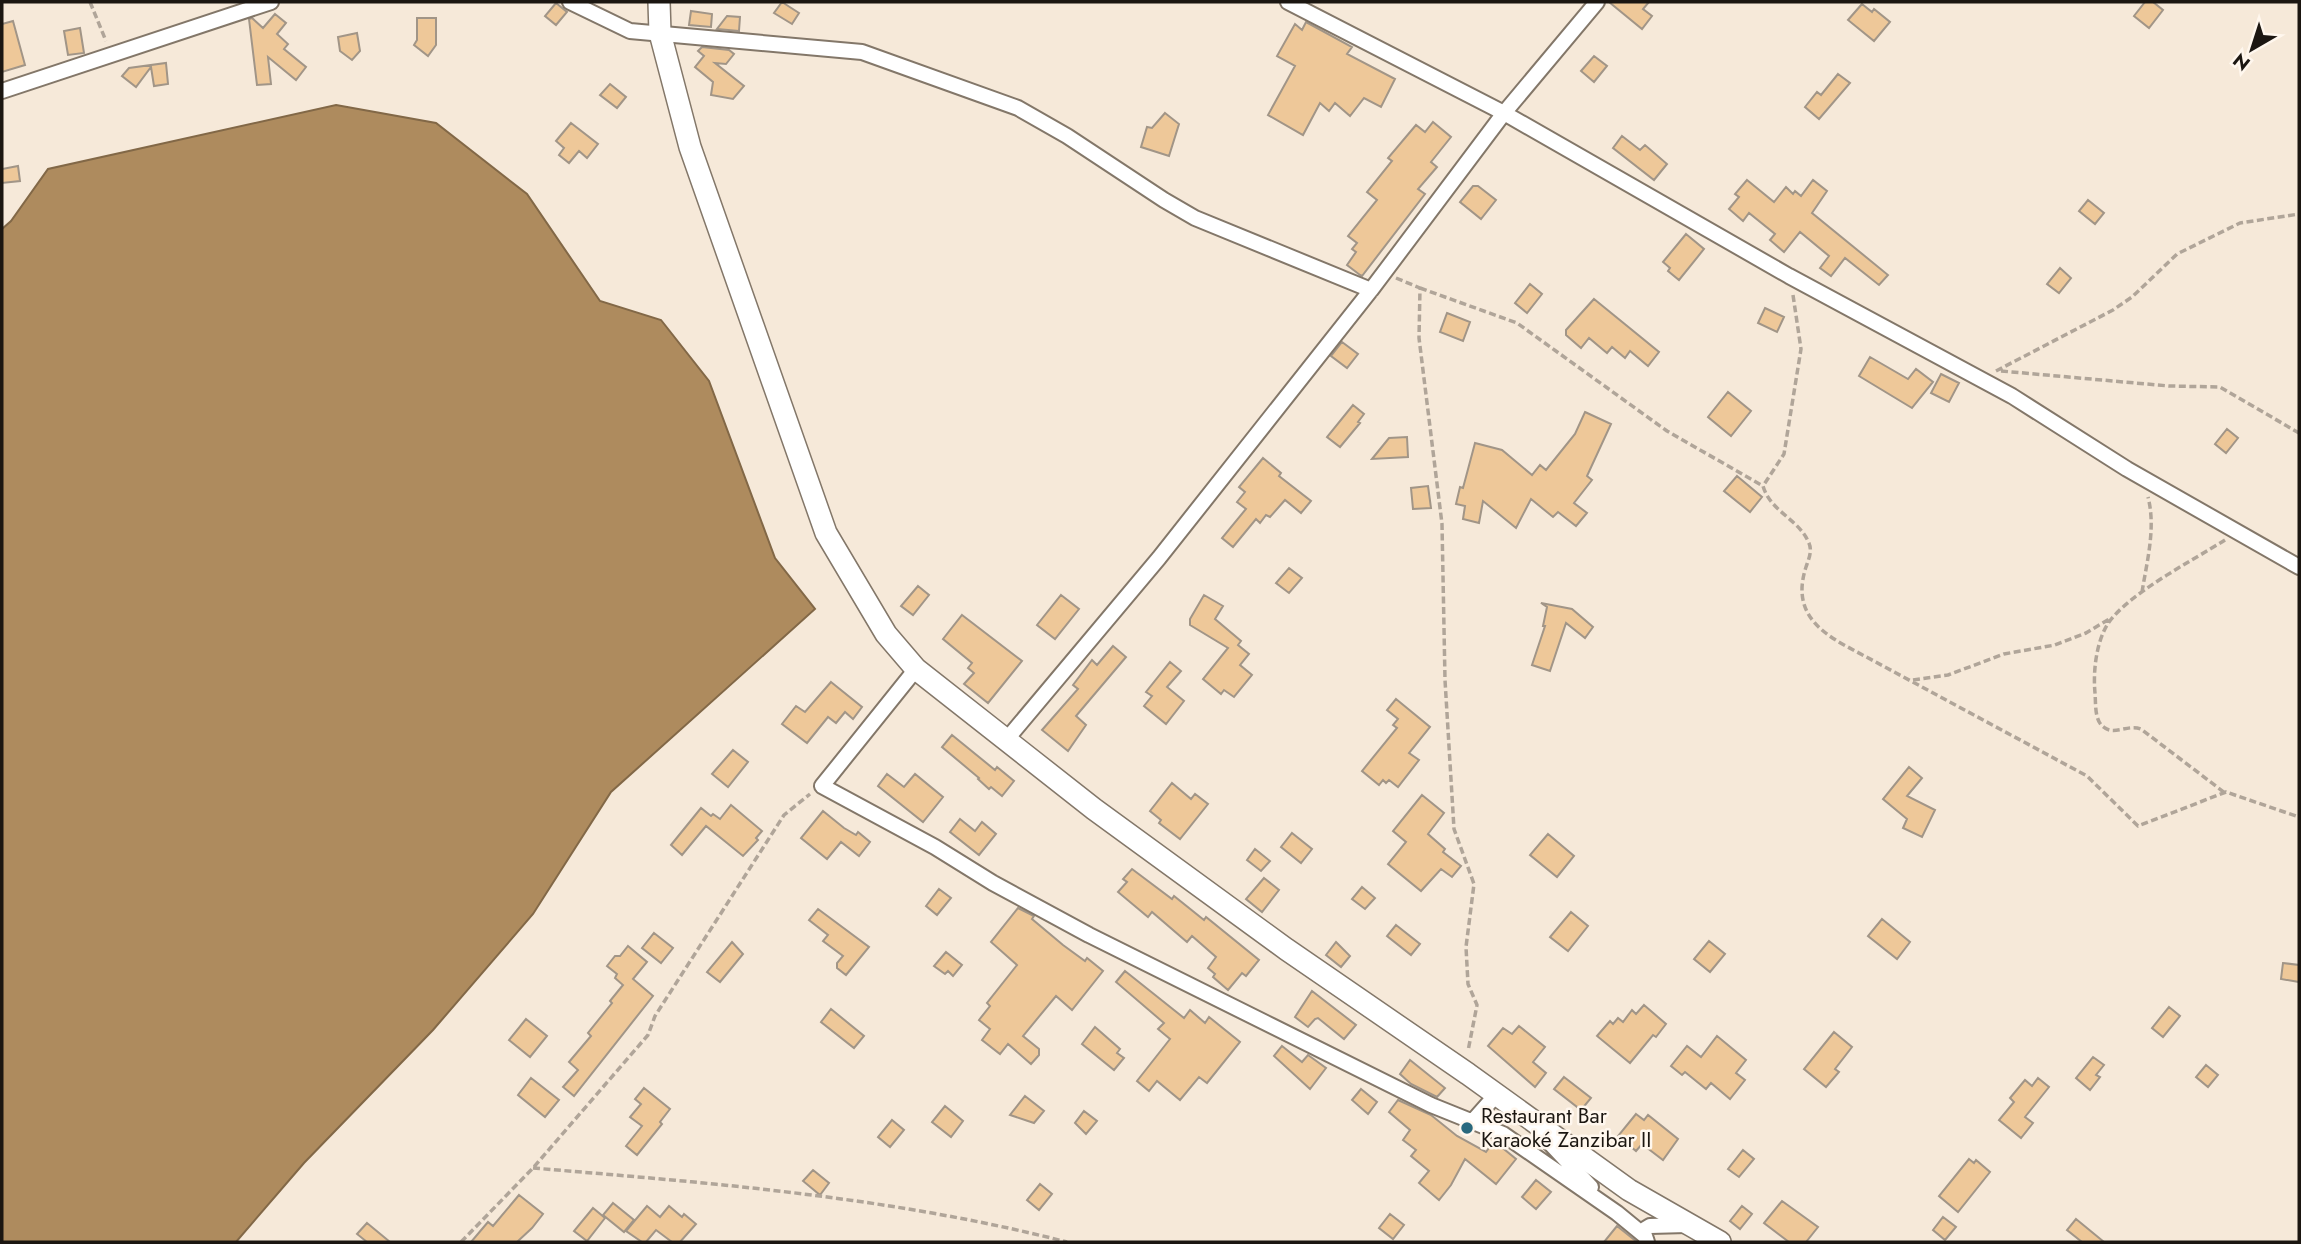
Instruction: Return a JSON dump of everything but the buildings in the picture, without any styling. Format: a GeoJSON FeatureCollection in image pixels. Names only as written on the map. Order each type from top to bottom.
{"type":"FeatureCollection","features":[{"type":"Feature","properties":{"kind":"main road"},"geometry":{"type":"LineString","coordinates":[[659,2],[660,33],[690,147],[826,533],[886,634],[916,669],[1094,809],[1286,949],[1468,1074],[1632,1193],[1720,1242]]}},
{"type":"Feature","properties":{"kind":"street"},"geometry":{"type":"LineString","coordinates":[[2,91],[271,2]]}},
{"type":"Feature","properties":{"kind":"street"},"geometry":{"type":"LineString","coordinates":[[570,2],[623,29],[862,52],[1018,108],[1195,218],[1371,290]]}},
{"type":"Feature","properties":{"kind":"street"},"geometry":{"type":"LineString","coordinates":[[1288,2],[1504,113],[1789,276],[2049,417],[2136,474],[2299,567]]}},
{"type":"Feature","properties":{"kind":"street"},"geometry":{"type":"LineString","coordinates":[[1007,739],[1159,558],[1386,272],[1504,113],[1598,2]]}},
{"type":"Feature","properties":{"kind":"street"},"geometry":{"type":"LineString","coordinates":[[916,669],[822,786],[1089,935],[1430,1105],[1503,1134],[1612,1208]]}},
{"type":"Feature","properties":{"kind":"street"},"geometry":{"type":"LineString","coordinates":[[1472,1122],[1496,1095]]}},
{"type":"Feature","properties":{"kind":"street"},"geometry":{"type":"LineString","coordinates":[[1534,1123],[1543,1136],[1645,1239]]}},
{"type":"Feature","properties":{"kind":"street"},"geometry":{"type":"LineString","coordinates":[[1645,1239],[1645,1229],[1650,1226],[1688,1224]]}},
{"type":"Feature","properties":{"kind":"path"},"geometry":{"type":"LineString","coordinates":[[90,2],[111,56]]}},
{"type":"Feature","properties":{"kind":"path"},"geometry":{"type":"LineString","coordinates":[[1996,371],[2113,310],[2132,297],[2177,254],[2240,223],[2299,214]]}},
{"type":"Feature","properties":{"kind":"path"},"geometry":{"type":"LineString","coordinates":[[1386,272],[1420,289],[1514,321],[1667,431],[1763,486],[1775,507],[1803,531],[1810,544],[1800,592],[1804,605],[1818,626],[1836,640],[2087,776],[2138,826],[2225,793]]}},
{"type":"Feature","properties":{"kind":"path"},"geometry":{"type":"LineString","coordinates":[[1763,486],[1784,456],[1801,349],[1789,276]]}},
{"type":"Feature","properties":{"kind":"path"},"geometry":{"type":"LineString","coordinates":[[1420,289],[1419,336],[1442,524],[1445,680],[1454,829],[1474,884],[1466,950],[1468,984],[1477,1005],[1467,1055],[1468,1074]]}},
{"type":"Feature","properties":{"kind":"path"},"geometry":{"type":"LineString","coordinates":[[1970,373],[1996,371],[2169,386],[2220,387],[2299,433]]}},
{"type":"Feature","properties":{"kind":"path"},"geometry":{"type":"LineString","coordinates":[[2136,474],[2147,494],[2151,523],[2142,592]]}},
{"type":"Feature","properties":{"kind":"path"},"geometry":{"type":"LineString","coordinates":[[1910,681],[1948,675],[2004,654],[2055,645],[2086,633],[2113,617],[2142,592],[2239,532]]}},
{"type":"Feature","properties":{"kind":"path"},"geometry":{"type":"LineString","coordinates":[[2113,617],[2103,633],[2095,668],[2094,691],[2099,723],[2108,730],[2135,727],[2141,729],[2225,793],[2299,817]]}},
{"type":"Feature","properties":{"kind":"path"},"geometry":{"type":"LineString","coordinates":[[461,1242],[533,1168],[648,1035],[655,1016],[784,815],[822,786]]}},
{"type":"Feature","properties":{"kind":"path"},"geometry":{"type":"LineString","coordinates":[[533,1168],[729,1184],[860,1201],[998,1224],[1067,1242]]}},
{"type":"Feature","properties":{"kind":"shaded area"},"geometry":{"type":"Polygon","coordinates":[[[336,105],[436,123],[527,194],[600,301],[661,320],[709,381],[775,558],[815,609],[611,792],[533,914],[433,1030],[304,1163],[236,1242],[2,1242],[2,229],[11,221],[48,169],[336,105]]]}},
{"type":"Feature","properties":{"kind":"place","name":"Restaurant Bar Karaoké Zanzibar II"},"geometry":{"type":"Point","coordinates":[1467,1128]}}]}
